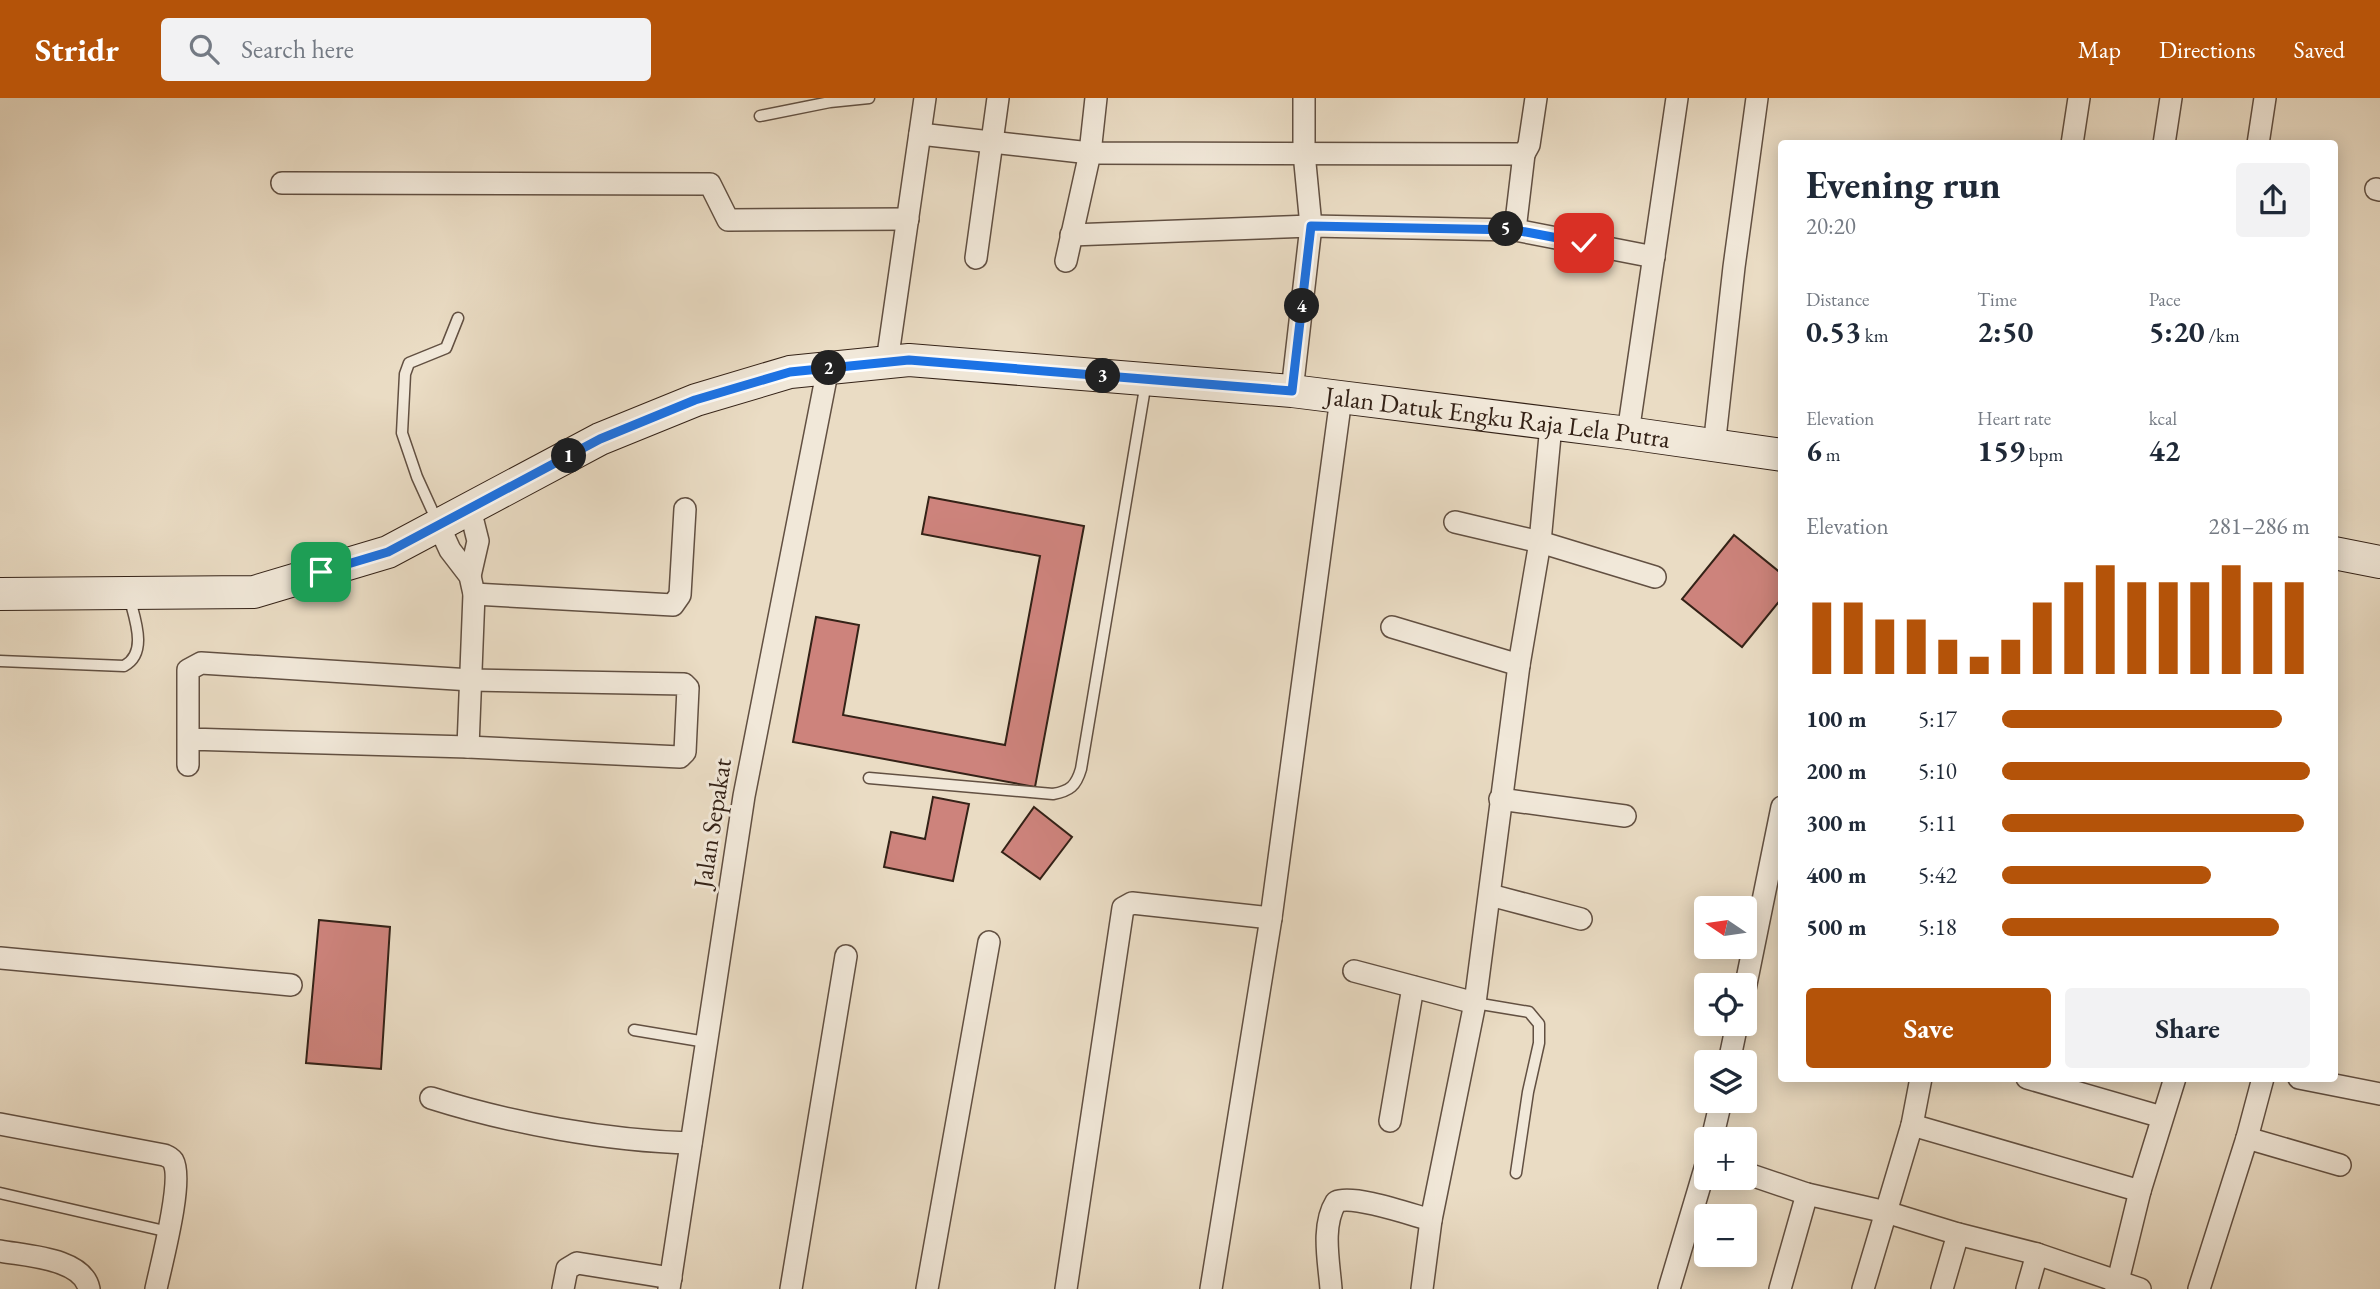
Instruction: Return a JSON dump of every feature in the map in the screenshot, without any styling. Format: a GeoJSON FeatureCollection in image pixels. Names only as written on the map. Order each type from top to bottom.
{"type":"FeatureCollection","features":[{"type":"Feature","properties":{"kind":"street"},"geometry":{"type":"LineString","coordinates":[[887,362],[925,98]]}},
{"type":"Feature","properties":{"kind":"street"},"geometry":{"type":"LineString","coordinates":[[976,258],[998,98]]}},
{"type":"Feature","properties":{"kind":"street"},"geometry":{"type":"LineString","coordinates":[[1066,261],[1090,153],[1096,98]]}},
{"type":"Feature","properties":{"kind":"street"},"geometry":{"type":"LineString","coordinates":[[1292,391],[1311,226],[1304,153],[1304,98]]}},
{"type":"Feature","properties":{"kind":"street"},"geometry":{"type":"LineString","coordinates":[[1515,230],[1524,154],[1529,145],[1536,98]]}},
{"type":"Feature","properties":{"kind":"street"},"geometry":{"type":"LineString","coordinates":[[1628,433],[1676,98]]}},
{"type":"Feature","properties":{"kind":"street"},"geometry":{"type":"LineString","coordinates":[[1714,446],[1734,267],[1757,98]]}},
{"type":"Feature","properties":{"kind":"street"},"geometry":{"type":"LineString","coordinates":[[2073,140],[2080,98]]}},
{"type":"Feature","properties":{"kind":"street"},"geometry":{"type":"LineString","coordinates":[[2165,140],[2171,98]]}},
{"type":"Feature","properties":{"kind":"street"},"geometry":{"type":"LineString","coordinates":[[2259,140],[2265,98]]}},
{"type":"Feature","properties":{"kind":"street"},"geometry":{"type":"LineString","coordinates":[[920,134],[1090,153],[1524,154]]}},
{"type":"Feature","properties":{"kind":"street"},"geometry":{"type":"LineString","coordinates":[[282,183],[710,184],[728,220],[908,219]]}},
{"type":"Feature","properties":{"kind":"street"},"geometry":{"type":"LineString","coordinates":[[1071,234],[1311,226],[1515,230],[1654,257]]}},
{"type":"Feature","properties":{"kind":"street","name":"Jalan Datuk Engku Raja Lela Putra"},"geometry":{"type":"LineString","coordinates":[[0,594],[254,592],[388,552],[600,439],[695,400],[790,372],[909,360],[1292,391],[1778,454]]}},
{"type":"Feature","properties":{"kind":"street","name":"Jalan Sepakat"},"geometry":{"type":"LineString","coordinates":[[670,1283],[744,796],[828,368]]}},
{"type":"Feature","properties":{"kind":"street"},"geometry":{"type":"LineString","coordinates":[[1211,1289],[1271,918],[1341,398]]}},
{"type":"Feature","properties":{"kind":"street"},"geometry":{"type":"LineString","coordinates":[[1422,1289],[1431,1220],[1475,1003],[1500,799],[1540,542],[1550,425]]}},
{"type":"Feature","properties":{"kind":"street"},"geometry":{"type":"LineString","coordinates":[[468,747],[472,585],[478,541],[470,509]]}},
{"type":"Feature","properties":{"kind":"street"},"geometry":{"type":"LineString","coordinates":[[472,585],[673,605],[680,595],[685,509]]}},
{"type":"Feature","properties":{"kind":"street"},"geometry":{"type":"LineString","coordinates":[[1455,522],[1540,542],[1655,577]]}},
{"type":"Feature","properties":{"kind":"street"},"geometry":{"type":"LineString","coordinates":[[438,524],[450,550],[472,585]]}},
{"type":"Feature","properties":{"kind":"street"},"geometry":{"type":"LineString","coordinates":[[2338,554],[2380,562]]}},
{"type":"Feature","properties":{"kind":"street"},"geometry":{"type":"LineString","coordinates":[[1392,627],[1519,665]]}},
{"type":"Feature","properties":{"kind":"street"},"geometry":{"type":"LineString","coordinates":[[188,739],[468,747],[680,757],[685,751],[688,688],[684,684],[471,680],[201,663],[188,670],[188,739],[188,765]]}},
{"type":"Feature","properties":{"kind":"street"},"geometry":{"type":"LineString","coordinates":[[1500,799],[1625,816]]}},
{"type":"Feature","properties":{"kind":"street"},"geometry":{"type":"LineString","coordinates":[[1748,973],[1778,827]]}},
{"type":"Feature","properties":{"kind":"street"},"geometry":{"type":"LineString","coordinates":[[1490,895],[1581,919]]}},
{"type":"Feature","properties":{"kind":"street"},"geometry":{"type":"LineString","coordinates":[[1066,1289],[1123,908],[1132,903],[1271,918]]}},
{"type":"Feature","properties":{"kind":"street"},"geometry":{"type":"LineString","coordinates":[[927,1289],[989,942]]}},
{"type":"Feature","properties":{"kind":"street"},"geometry":{"type":"LineString","coordinates":[[791,1289],[846,956]]}},
{"type":"Feature","properties":{"kind":"street"},"geometry":{"type":"LineString","coordinates":[[0,958],[291,985]]}},
{"type":"Feature","properties":{"kind":"street"},"geometry":{"type":"LineString","coordinates":[[1354,971],[1475,1003]]}},
{"type":"Feature","properties":{"kind":"street"},"geometry":{"type":"LineString","coordinates":[[1390,1121],[1413,987]]}},
{"type":"Feature","properties":{"kind":"street"},"geometry":{"type":"LineString","coordinates":[[1863,1289],[1912,1125],[1920,1082]]}},
{"type":"Feature","properties":{"kind":"street"},"geometry":{"type":"LineString","coordinates":[[2042,1082],[2162,1117]]}},
{"type":"Feature","properties":{"kind":"street"},"geometry":{"type":"LineString","coordinates":[[2117,1286],[2140,1191],[2174,1082]]}},
{"type":"Feature","properties":{"kind":"street"},"geometry":{"type":"LineString","coordinates":[[2199,1289],[2262,1082]]}},
{"type":"Feature","properties":{"kind":"street"},"geometry":{"type":"LineString","coordinates":[[2319,1082],[2380,1094]]}},
{"type":"Feature","properties":{"kind":"street"},"geometry":{"type":"LineString","coordinates":[[431,1098],[501,1116],[628,1140],[691,1143]]}},
{"type":"Feature","properties":{"kind":"street"},"geometry":{"type":"LineString","coordinates":[[0,1124],[169,1157],[175,1166],[176,1179],[169,1232],[156,1289]]}},
{"type":"Feature","properties":{"kind":"street"},"geometry":{"type":"LineString","coordinates":[[1912,1125],[2140,1191]]}},
{"type":"Feature","properties":{"kind":"street"},"geometry":{"type":"LineString","coordinates":[[2247,1138],[2340,1165]]}},
{"type":"Feature","properties":{"kind":"street"},"geometry":{"type":"LineString","coordinates":[[1757,1176],[1807,1194],[1886,1212],[2037,1254],[2117,1286],[2140,1289]]}},
{"type":"Feature","properties":{"kind":"street"},"geometry":{"type":"LineString","coordinates":[[1669,1289],[1699,1190]]}},
{"type":"Feature","properties":{"kind":"street"},"geometry":{"type":"LineString","coordinates":[[1780,1289],[1807,1194]]}},
{"type":"Feature","properties":{"kind":"street"},"geometry":{"type":"LineString","coordinates":[[1331,1289],[1329,1217],[1336,1202],[1343,1199],[1381,1206],[1431,1220]]}},
{"type":"Feature","properties":{"kind":"street"},"geometry":{"type":"LineString","coordinates":[[1942,1289],[1958,1234]]}},
{"type":"Feature","properties":{"kind":"street"},"geometry":{"type":"LineString","coordinates":[[0,1251],[74,1267],[87,1280],[89,1289]]}},
{"type":"Feature","properties":{"kind":"street"},"geometry":{"type":"LineString","coordinates":[[2027,1289],[2037,1254]]}},
{"type":"Feature","properties":{"kind":"street"},"geometry":{"type":"LineString","coordinates":[[563,1289],[567,1269],[577,1263],[670,1283]]}},
{"type":"Feature","properties":{"kind":"lane"},"geometry":{"type":"LineString","coordinates":[[760,116],[830,102],[869,98]]}},
{"type":"Feature","properties":{"kind":"lane"},"geometry":{"type":"LineString","coordinates":[[438,524],[417,477],[402,433],[405,374],[409,363],[446,348],[458,318]]}},
{"type":"Feature","properties":{"kind":"lane"},"geometry":{"type":"LineString","coordinates":[[869,778],[1053,794],[1068,791],[1077,782],[1147,379]]}},
{"type":"Feature","properties":{"kind":"lane"},"geometry":{"type":"LineString","coordinates":[[0,661],[124,666],[130,663],[138,649],[138,638],[128,593]]}},
{"type":"Feature","properties":{"kind":"lane"},"geometry":{"type":"LineString","coordinates":[[1475,1003],[1529,1012],[1539,1024],[1539,1043],[1528,1091],[1516,1173]]}},
{"type":"Feature","properties":{"kind":"lane"},"geometry":{"type":"LineString","coordinates":[[634,1030],[706,1041]]}},
{"type":"Feature","properties":{"kind":"lane"},"geometry":{"type":"LineString","coordinates":[[0,1193],[169,1232]]}},
{"type":"Feature","properties":{"kind":"building"},"geometry":{"type":"Polygon","coordinates":[[[929,497],[1084,526],[1035,787],[793,742],[816,617],[859,625],[843,715],[1005,745],[1040,556],[922,534],[929,497]]]}},
{"type":"Feature","properties":{"kind":"building"},"geometry":{"type":"Polygon","coordinates":[[[1734,535],[1778,571],[1778,603],[1742,647],[1682,599],[1734,535]]]}},
{"type":"Feature","properties":{"kind":"building"},"geometry":{"type":"Polygon","coordinates":[[[933,797],[969,804],[953,881],[884,867],[891,832],[925,839],[933,797]]]}},
{"type":"Feature","properties":{"kind":"building"},"geometry":{"type":"Polygon","coordinates":[[[1034,807],[1072,837],[1040,879],[1002,852],[1034,807]]]}},
{"type":"Feature","properties":{"kind":"building"},"geometry":{"type":"Polygon","coordinates":[[[319,920],[390,927],[381,1069],[306,1063],[319,920]]]}},
{"type":"Feature","properties":{"kind":"route"},"geometry":{"type":"LineString","coordinates":[[321,572],[388,552],[600,439],[695,400],[790,372],[909,360],[1292,391],[1311,226],[1515,230],[1584,243]]}}]}
